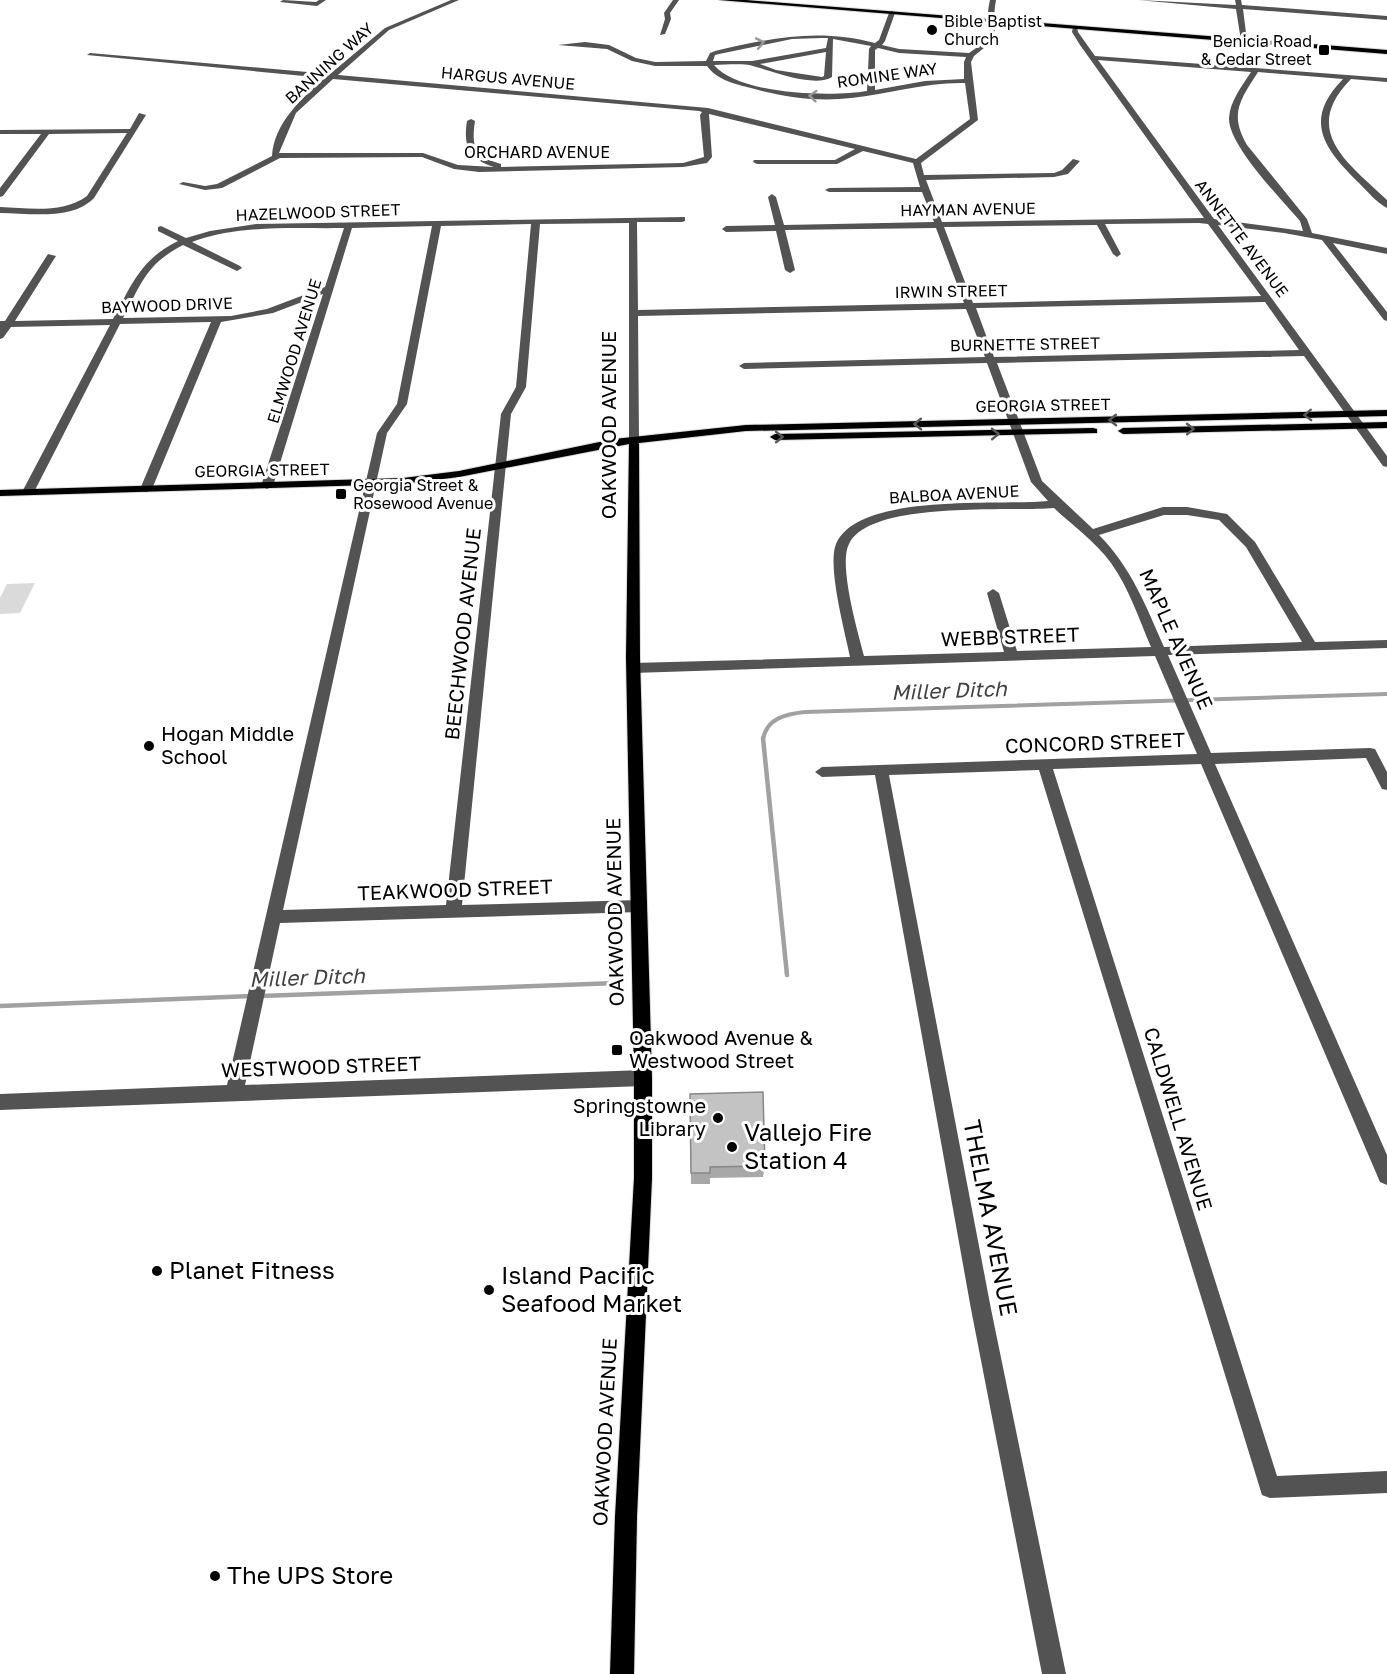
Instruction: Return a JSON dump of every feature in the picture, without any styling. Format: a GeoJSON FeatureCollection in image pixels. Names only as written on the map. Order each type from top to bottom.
{"type":"FeatureCollection","features":[{"type":"Feature","properties":{"kind":"main road"},"geometry":{"type":"LineString","coordinates":[[722,0],[1387,52]]}},
{"type":"Feature","properties":{"kind":"main road","name":"GEORGIA STREET"},"geometry":{"type":"LineString","coordinates":[[0,493],[372,484],[430,478],[634,439],[746,428],[1387,413]]}},
{"type":"Feature","properties":{"kind":"main road","name":"GEORGIA STREET"},"geometry":{"type":"LineString","coordinates":[[700,434],[746,437],[1019,434],[1387,425]]}},
{"type":"Feature","properties":{"kind":"main road","name":"OAKWOOD AVENUE"},"geometry":{"type":"LineString","coordinates":[[622,1674],[626,1517],[643,1178],[643,1078],[633,668],[634,439]]}},
{"type":"Feature","properties":{"kind":"street"},"geometry":{"type":"LineString","coordinates":[[283,2],[317,4],[323,0]]}},
{"type":"Feature","properties":{"kind":"street","name":"BANNING WAY"},"geometry":{"type":"LineString","coordinates":[[276,155],[293,112],[387,29],[456,0]]}},
{"type":"Feature","properties":{"kind":"street"},"geometry":{"type":"LineString","coordinates":[[662,34],[668,19],[667,13],[676,0]]}},
{"type":"Feature","properties":{"kind":"street"},"geometry":{"type":"LineString","coordinates":[[917,162],[974,120],[975,111],[967,63],[971,55],[992,39],[992,26],[989,21],[993,0]]}},
{"type":"Feature","properties":{"kind":"street"},"geometry":{"type":"LineString","coordinates":[[1141,0],[1238,4],[1387,18]]}},
{"type":"Feature","properties":{"kind":"street"},"geometry":{"type":"LineString","coordinates":[[1238,4],[1244,41]]}},
{"type":"Feature","properties":{"kind":"street"},"geometry":{"type":"LineString","coordinates":[[872,93],[872,49],[882,41],[892,14]]}},
{"type":"Feature","properties":{"kind":"street","name":"ANNETTE AVENUE"},"geometry":{"type":"LineString","coordinates":[[1076,28],[1075,32],[1093,58],[1387,464]]}},
{"type":"Feature","properties":{"kind":"street"},"geometry":{"type":"LineString","coordinates":[[709,62],[712,54],[717,52],[792,38],[830,37],[899,51],[971,55]]}},
{"type":"Feature","properties":{"kind":"street"},"geometry":{"type":"LineString","coordinates":[[752,63],[774,72],[823,79],[828,77],[830,37]]}},
{"type":"Feature","properties":{"kind":"street"},"geometry":{"type":"LineString","coordinates":[[561,45],[585,44],[609,47],[634,60],[647,63],[752,63],[830,49]]}},
{"type":"Feature","properties":{"kind":"street","name":"HARGUS AVENUE"},"geometry":{"type":"LineString","coordinates":[[90,55],[708,110],[917,162]]}},
{"type":"Feature","properties":{"kind":"street"},"geometry":{"type":"LineString","coordinates":[[1093,58],[1387,80]]}},
{"type":"Feature","properties":{"kind":"street","name":"ROMINE WAY"},"geometry":{"type":"LineString","coordinates":[[709,62],[712,69],[726,78],[772,90],[825,97],[872,93],[946,80],[969,81]]}},
{"type":"Feature","properties":{"kind":"street"},"geometry":{"type":"LineString","coordinates":[[1256,70],[1237,101],[1233,124],[1241,143],[1304,221],[1308,235]]}},
{"type":"Feature","properties":{"kind":"street"},"geometry":{"type":"LineString","coordinates":[[1349,77],[1327,104],[1324,130],[1346,163],[1387,205]]}},
{"type":"Feature","properties":{"kind":"street","name":"ORCHARD AVENUE"},"geometry":{"type":"LineString","coordinates":[[183,184],[205,188],[219,186],[228,179],[265,164],[276,155],[423,155],[457,167],[506,170],[683,165],[704,161],[708,157],[704,115],[708,110]]}},
{"type":"Feature","properties":{"kind":"street"},"geometry":{"type":"LineString","coordinates":[[0,210],[65,209],[82,206],[90,198],[142,115]]}},
{"type":"Feature","properties":{"kind":"street"},"geometry":{"type":"LineString","coordinates":[[471,121],[467,140],[476,157],[506,170]]}},
{"type":"Feature","properties":{"kind":"street"},"geometry":{"type":"LineString","coordinates":[[0,132],[132,131]]}},
{"type":"Feature","properties":{"kind":"street"},"geometry":{"type":"LineString","coordinates":[[0,194],[4,184],[46,133]]}},
{"type":"Feature","properties":{"kind":"street"},"geometry":{"type":"LineString","coordinates":[[757,162],[837,162],[861,148]]}},
{"type":"Feature","properties":{"kind":"street"},"geometry":{"type":"LineString","coordinates":[[921,178],[1054,175],[1065,172],[1076,161]]}},
{"type":"Feature","properties":{"kind":"street","name":"MAPLE AVENUE"},"geometry":{"type":"LineString","coordinates":[[917,162],[925,189],[1037,482],[1055,504],[1090,534],[1120,565],[1132,588],[1387,1176]]}},
{"type":"Feature","properties":{"kind":"street"},"geometry":{"type":"LineString","coordinates":[[829,190],[925,189]]}},
{"type":"Feature","properties":{"kind":"street"},"geometry":{"type":"LineString","coordinates":[[772,197],[779,227],[783,233],[790,270]]}},
{"type":"Feature","properties":{"kind":"street","name":"HAZELWOOD STREET"},"geometry":{"type":"LineString","coordinates":[[28,492],[150,262],[185,242],[208,234],[240,228],[682,219]]}},
{"type":"Feature","properties":{"kind":"street","name":"OAKWOOD AVENUE"},"geometry":{"type":"LineString","coordinates":[[633,220],[634,439]]}},
{"type":"Feature","properties":{"kind":"street","name":"BEECHWOOD AVENUE"},"geometry":{"type":"LineString","coordinates":[[453,911],[506,414],[522,387],[536,221]]}},
{"type":"Feature","properties":{"kind":"street"},"geometry":{"type":"LineString","coordinates":[[1099,221],[1117,254]]}},
{"type":"Feature","properties":{"kind":"street","name":"HAYMAN AVENUE"},"geometry":{"type":"LineString","coordinates":[[726,229],[1099,221],[1210,221],[1308,235],[1387,251]]}},
{"type":"Feature","properties":{"kind":"street"},"geometry":{"type":"LineString","coordinates":[[234,1093],[382,434],[402,404],[438,223]]}},
{"type":"Feature","properties":{"kind":"street","name":"ELMWOOD AVENUE"},"geometry":{"type":"LineString","coordinates":[[267,486],[349,225]]}},
{"type":"Feature","properties":{"kind":"street"},"geometry":{"type":"LineString","coordinates":[[161,229],[237,268]]}},
{"type":"Feature","properties":{"kind":"street"},"geometry":{"type":"LineString","coordinates":[[1325,238],[1387,318]]}},
{"type":"Feature","properties":{"kind":"street"},"geometry":{"type":"LineString","coordinates":[[0,336],[4,324],[51,256]]}},
{"type":"Feature","properties":{"kind":"street","name":"BAYWOOD DRIVE"},"geometry":{"type":"LineString","coordinates":[[4,324],[231,319],[270,311],[330,288]]}},
{"type":"Feature","properties":{"kind":"street","name":"IRWIN STREET"},"geometry":{"type":"LineString","coordinates":[[634,313],[1268,299]]}},
{"type":"Feature","properties":{"kind":"street"},"geometry":{"type":"LineString","coordinates":[[146,489],[217,319]]}},
{"type":"Feature","properties":{"kind":"street","name":"BURNETTE STREET"},"geometry":{"type":"LineString","coordinates":[[744,366],[1307,353]]}},
{"type":"Feature","properties":{"kind":"street","name":"BALBOA AVENUE"},"geometry":{"type":"LineString","coordinates":[[858,662],[840,566],[842,543],[857,526],[871,518],[899,511],[1055,504]]}},
{"type":"Feature","properties":{"kind":"street"},"geometry":{"type":"LineString","coordinates":[[1090,534],[1163,511],[1187,511],[1223,517],[1251,544],[1311,646]]}},
{"type":"Feature","properties":{"kind":"street"},"geometry":{"type":"LineString","coordinates":[[993,593],[1012,656]]}},
{"type":"Feature","properties":{"kind":"street","name":"WEBB STREET"},"geometry":{"type":"LineString","coordinates":[[633,668],[1387,644]]}},
{"type":"Feature","properties":{"kind":"street","name":"CONCORD STREET"},"geometry":{"type":"LineString","coordinates":[[822,772],[1370,753],[1387,785]]}},
{"type":"Feature","properties":{"kind":"street","name":"CALDWELL AVENUE"},"geometry":{"type":"LineString","coordinates":[[1044,764],[1270,1487],[1387,1482]]}},
{"type":"Feature","properties":{"kind":"street","name":"THELMA AVENUE"},"geometry":{"type":"LineString","coordinates":[[881,770],[979,1298],[1054,1674]]}},
{"type":"Feature","properties":{"kind":"street","name":"TEAKWOOD STREET"},"geometry":{"type":"LineString","coordinates":[[273,917],[639,906]]}},
{"type":"Feature","properties":{"kind":"street","name":"WESTWOOD STREET"},"geometry":{"type":"LineString","coordinates":[[0,1102],[643,1078]]}},
{"type":"Feature","properties":{"kind":"shaded area"},"geometry":{"type":"Polygon","coordinates":[[[35,583],[20,613],[0,614],[0,598],[7,584],[35,583]]]}},
{"type":"Feature","properties":{"kind":"building","name":"Vallejo Fire Station 4"},"geometry":{"type":"Polygon","coordinates":[[[763,1092],[765,1166],[710,1167],[710,1173],[691,1173],[690,1094],[763,1092]]]}},
{"type":"Feature","properties":{"kind":"waterway","name":"Miller Ditch"},"geometry":{"type":"LineString","coordinates":[[763,739],[769,726],[778,718],[805,712],[1387,694]]}},
{"type":"Feature","properties":{"kind":"waterway","name":"Miller Ditch"},"geometry":{"type":"LineString","coordinates":[[763,739],[787,975]]}},
{"type":"Feature","properties":{"kind":"waterway","name":"Miller Ditch"},"geometry":{"type":"LineString","coordinates":[[261,996],[617,983]]}},
{"type":"Feature","properties":{"kind":"waterway","name":"Miller Ditch"},"geometry":{"type":"LineString","coordinates":[[0,1006],[252,996]]}},
{"type":"Feature","properties":{"kind":"place","name":"Bible Baptist Church"},"geometry":{"type":"Point","coordinates":[932,30]}},
{"type":"Feature","properties":{"kind":"place","name":"Benicia Road & Cedar Street"},"geometry":{"type":"Point","coordinates":[1324,50]}},
{"type":"Feature","properties":{"kind":"place","name":"Georgia Street & Rosewood Avenue"},"geometry":{"type":"Point","coordinates":[341,494]}},
{"type":"Feature","properties":{"kind":"place","name":"Hogan Middle School"},"geometry":{"type":"Point","coordinates":[149,746]}},
{"type":"Feature","properties":{"kind":"place","name":"Oakwood Avenue & Westwood Street"},"geometry":{"type":"Point","coordinates":[617,1050]}},
{"type":"Feature","properties":{"kind":"place","name":"Springstowne Library"},"geometry":{"type":"Point","coordinates":[718,1118]}},
{"type":"Feature","properties":{"kind":"place","name":"Vallejo Fire Station 4"},"geometry":{"type":"Point","coordinates":[732,1147]}},
{"type":"Feature","properties":{"kind":"place","name":"Planet Fitness"},"geometry":{"type":"Point","coordinates":[157,1271]}},
{"type":"Feature","properties":{"kind":"place","name":"Island Pacific Seafood Market"},"geometry":{"type":"Point","coordinates":[489,1290]}},
{"type":"Feature","properties":{"kind":"place","name":"The UPS Store"},"geometry":{"type":"Point","coordinates":[215,1576]}}]}
